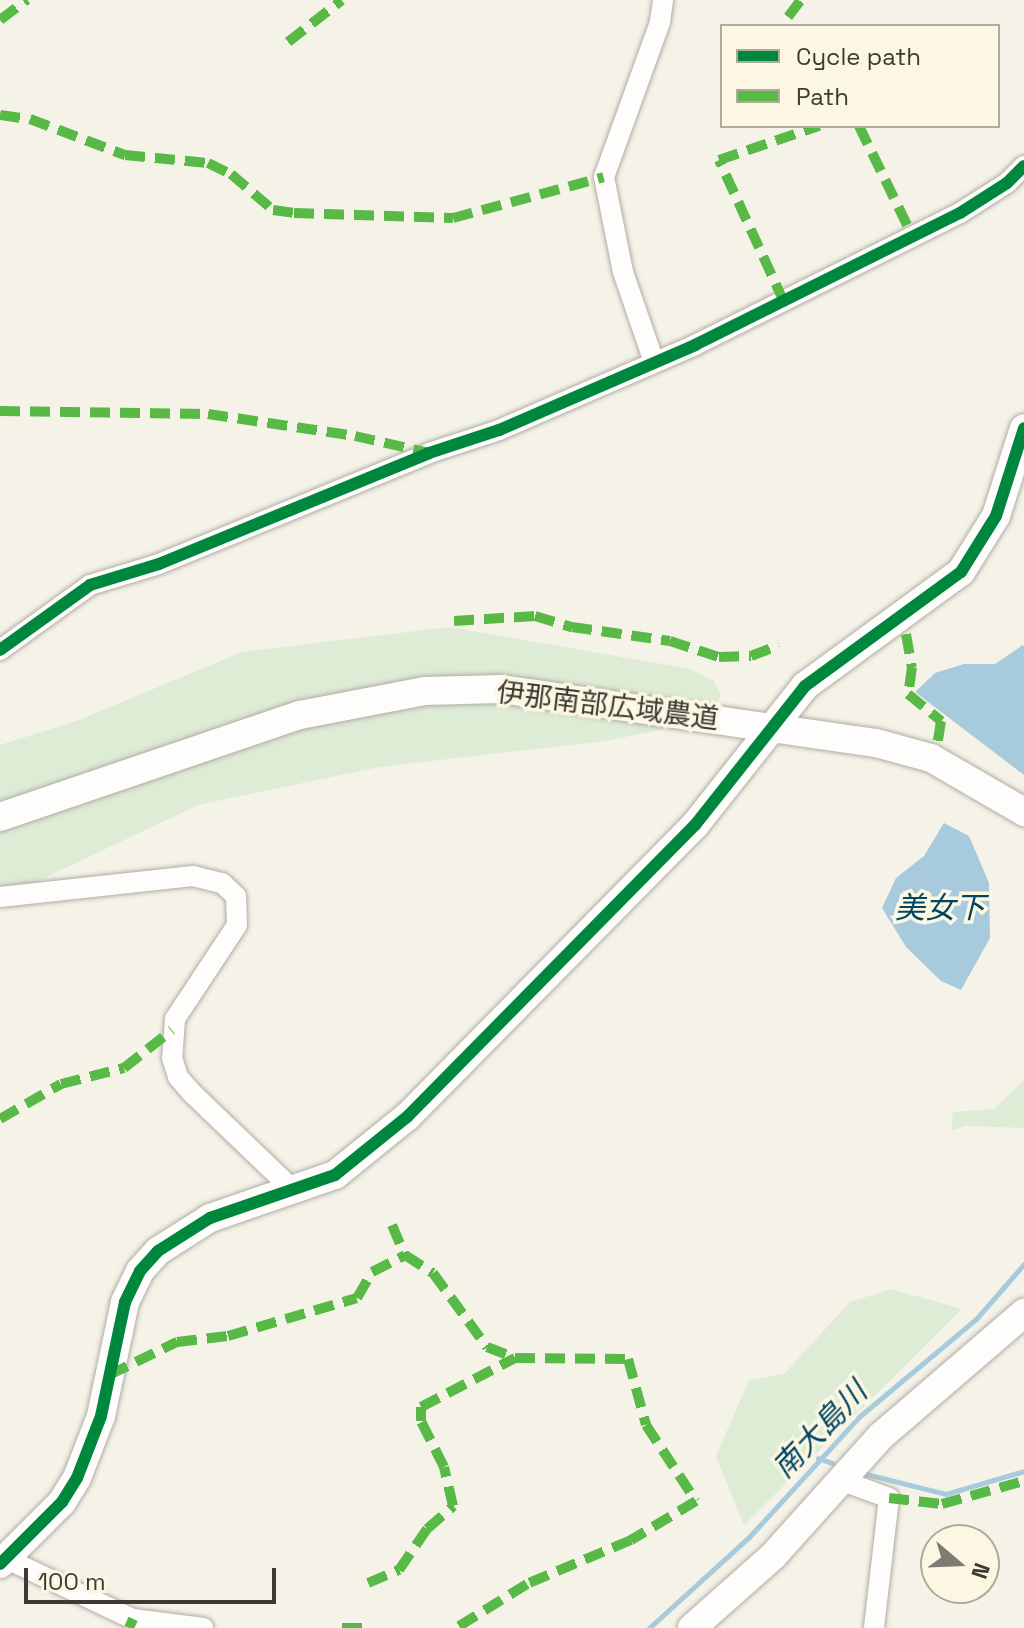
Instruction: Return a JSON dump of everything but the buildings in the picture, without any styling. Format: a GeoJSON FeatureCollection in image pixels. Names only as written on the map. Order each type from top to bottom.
{"type":"FeatureCollection","features":[{"type":"Feature","properties":{"kind":"street"},"geometry":{"type":"LineString","coordinates":[[654,362],[623,272],[604,177],[660,22],[663,0]]}},
{"type":"Feature","properties":{"kind":"street"},"geometry":{"type":"LineString","coordinates":[[0,650],[28,626],[90,585],[159,564],[429,453],[499,430],[654,362],[960,213],[1007,183],[1024,166]]}},
{"type":"Feature","properties":{"kind":"street"},"geometry":{"type":"LineString","coordinates":[[203,1628],[133,1619],[4,1561],[62,1502],[82,1467],[101,1416],[125,1302],[140,1271],[170,1242],[210,1218],[335,1175],[407,1117],[695,825],[771,725],[831,664],[961,572],[996,516],[1024,428]]}},
{"type":"Feature","properties":{"kind":"street"},"geometry":{"type":"LineString","coordinates":[[0,629],[28,626]]}},
{"type":"Feature","properties":{"kind":"street","name":"伊那南部広域農道"},"geometry":{"type":"LineString","coordinates":[[0,817],[272,724],[425,691],[530,692],[771,725],[931,758],[1024,812]]}},
{"type":"Feature","properties":{"kind":"street"},"geometry":{"type":"LineString","coordinates":[[0,897],[193,876],[222,883],[236,896],[237,925],[175,1019],[172,1058],[178,1077],[193,1094],[293,1190]]}},
{"type":"Feature","properties":{"kind":"street"},"geometry":{"type":"LineString","coordinates":[[692,1628],[773,1556],[905,1413],[1024,1313]]}},
{"type":"Feature","properties":{"kind":"street"},"geometry":{"type":"LineString","coordinates":[[840,1480],[889,1498],[874,1628]]}},
{"type":"Feature","properties":{"kind":"green space"},"geometry":{"type":"Polygon","coordinates":[[[449,627],[691,669],[714,681],[721,696],[714,708],[683,725],[606,741],[379,767],[198,805],[0,899],[0,745],[79,720],[242,652],[449,627]]]}},
{"type":"Feature","properties":{"kind":"green space"},"geometry":{"type":"Polygon","coordinates":[[[1024,1080],[1024,1128],[965,1126],[951,1131],[953,1112],[994,1109],[1024,1080]]]}},
{"type":"Feature","properties":{"kind":"green space"},"geometry":{"type":"Polygon","coordinates":[[[891,1289],[962,1309],[744,1525],[716,1456],[749,1380],[784,1374],[850,1302],[891,1289]]]}},
{"type":"Feature","properties":{"kind":"water"},"geometry":{"type":"Polygon","coordinates":[[[1023,645],[1024,775],[915,692],[935,673],[964,664],[995,664],[1023,645]]]}},
{"type":"Feature","properties":{"kind":"water","name":"美女下"},"geometry":{"type":"Polygon","coordinates":[[[944,823],[969,836],[989,883],[990,938],[961,990],[941,981],[906,947],[882,908],[896,878],[924,856],[944,823]]]}},
{"type":"Feature","properties":{"kind":"waterway","name":"南大島川"},"geometry":{"type":"LineString","coordinates":[[649,1628],[749,1537],[860,1416],[976,1319],[1024,1264]]}},
{"type":"Feature","properties":{"kind":"waterway"},"geometry":{"type":"LineString","coordinates":[[818,1458],[832,1463]]}},
{"type":"Feature","properties":{"kind":"waterway"},"geometry":{"type":"LineString","coordinates":[[866,1474],[946,1494],[1024,1471]]}},
{"type":"Feature","properties":{"kind":"marked path"},"geometry":{"type":"LineString","coordinates":[[0,20],[27,0]]}},
{"type":"Feature","properties":{"kind":"marked path"},"geometry":{"type":"LineString","coordinates":[[288,42],[342,0]]}},
{"type":"Feature","properties":{"kind":"marked path"},"geometry":{"type":"LineString","coordinates":[[788,17],[801,0]]}},
{"type":"Feature","properties":{"kind":"marked path"},"geometry":{"type":"LineString","coordinates":[[0,115],[30,119],[125,155],[208,163],[231,174],[273,210],[294,213],[453,218],[604,177]]}},
{"type":"Feature","properties":{"kind":"marked path"},"geometry":{"type":"LineString","coordinates":[[784,302],[719,160],[813,128]]}},
{"type":"Feature","properties":{"kind":"marked path"},"geometry":{"type":"LineString","coordinates":[[860,128],[911,233]]}},
{"type":"Feature","properties":{"kind":"marked path"},"geometry":{"type":"LineString","coordinates":[[0,411],[208,414],[355,436],[429,453]]}},
{"type":"Feature","properties":{"kind":"marked path"},"geometry":{"type":"LineString","coordinates":[[454,621],[535,616],[572,627],[670,641],[719,657],[751,656],[779,645]]}},
{"type":"Feature","properties":{"kind":"marked path"},"geometry":{"type":"LineString","coordinates":[[906,634],[912,667],[908,694],[941,721],[937,747]]}},
{"type":"Feature","properties":{"kind":"marked path"},"geometry":{"type":"LineString","coordinates":[[0,1119],[61,1084],[124,1068],[172,1030]]}},
{"type":"Feature","properties":{"kind":"marked path"},"geometry":{"type":"LineString","coordinates":[[392,1225],[405,1255],[433,1273],[487,1347],[515,1358],[628,1359],[646,1425],[696,1501],[631,1540],[527,1584],[456,1628]]}},
{"type":"Feature","properties":{"kind":"marked path"},"geometry":{"type":"LineString","coordinates":[[109,1375],[177,1342],[228,1336],[357,1298],[372,1272],[405,1255]]}},
{"type":"Feature","properties":{"kind":"marked path"},"geometry":{"type":"LineString","coordinates":[[368,1583],[399,1570],[427,1529],[453,1506],[444,1467],[421,1421],[421,1407],[515,1358]]}},
{"type":"Feature","properties":{"kind":"marked path"},"geometry":{"type":"LineString","coordinates":[[889,1498],[942,1504],[1024,1481]]}},
{"type":"Feature","properties":{"kind":"marked path"},"geometry":{"type":"LineString","coordinates":[[129,1628],[133,1619]]}},
{"type":"Feature","properties":{"kind":"marked path"},"geometry":{"type":"LineString","coordinates":[[342,1628],[364,1628]]}},
{"type":"Feature","properties":{"kind":"cycle path"},"geometry":{"type":"LineString","coordinates":[[0,650],[90,585],[159,564],[429,453],[499,430],[695,345],[960,213],[1007,183],[1024,166]]}},
{"type":"Feature","properties":{"kind":"cycle path"},"geometry":{"type":"LineString","coordinates":[[0,1564],[62,1502],[77,1478],[101,1416],[125,1302],[140,1271],[158,1251],[210,1218],[335,1175],[407,1117],[695,825],[805,686],[961,572],[996,516],[1024,428]]}}]}
